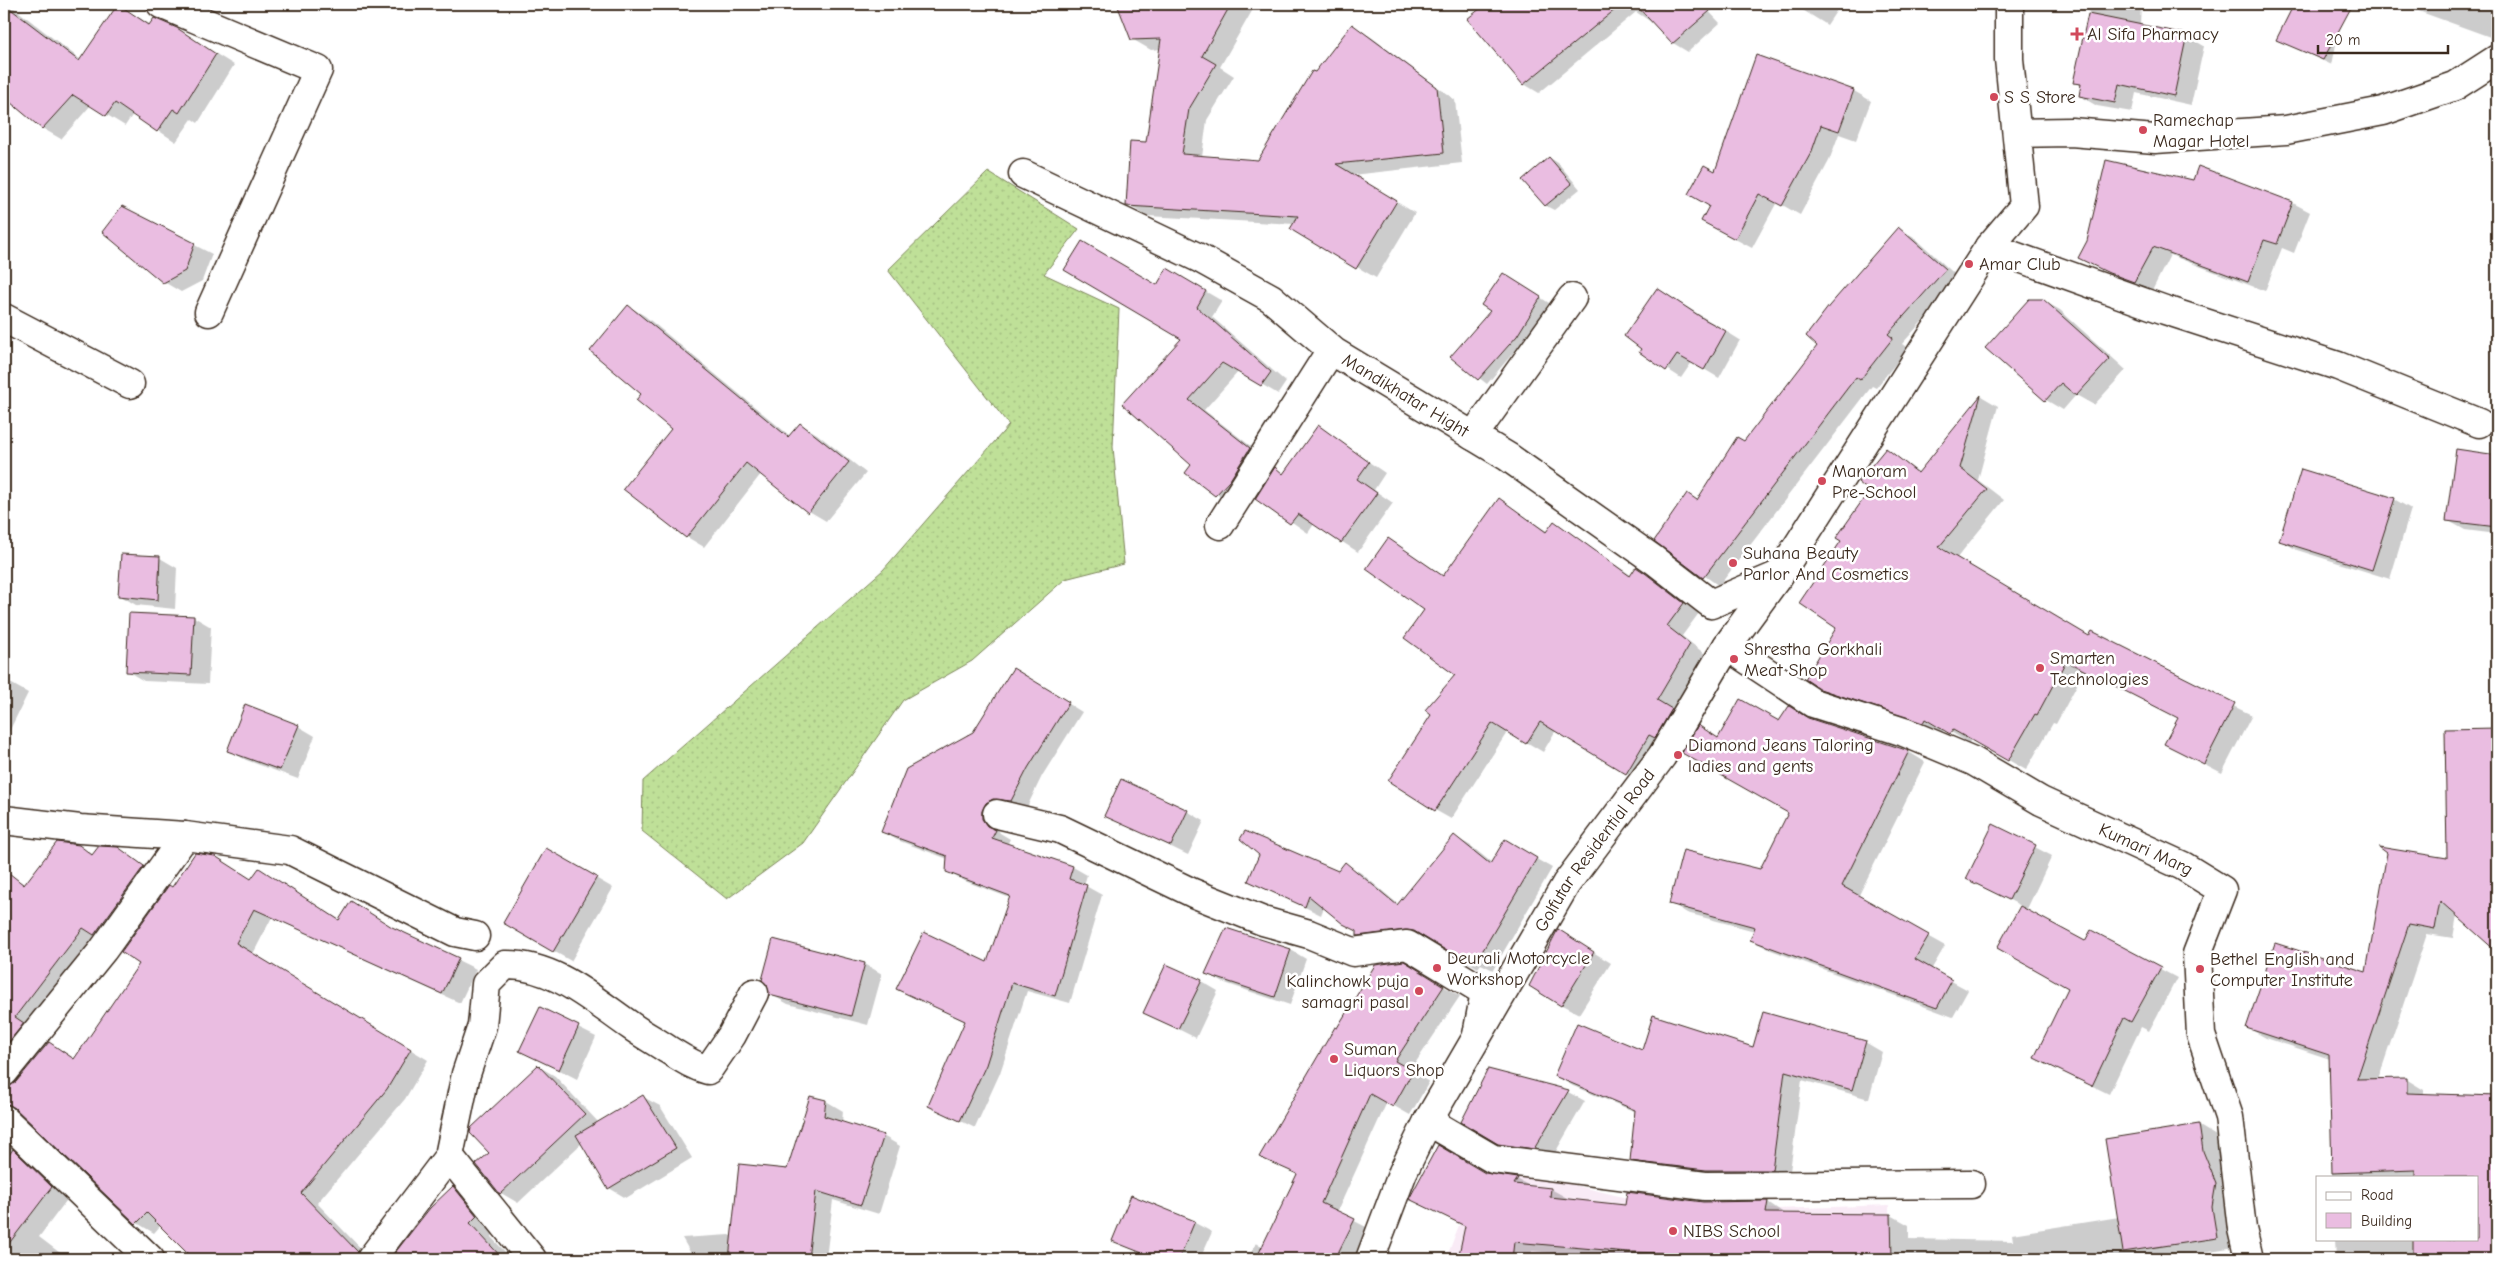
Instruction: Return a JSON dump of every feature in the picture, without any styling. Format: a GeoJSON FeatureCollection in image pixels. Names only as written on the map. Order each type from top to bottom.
{"type":"FeatureCollection","features":[{"type":"Feature","properties":{"kind":"street"},"geometry":{"type":"LineString","coordinates":[[161,4],[318,70],[210,312]]}},
{"type":"Feature","properties":{"kind":"street","name":"Golfutar Residential Road"},"geometry":{"type":"LineString","coordinates":[[1370,1259],[1403,1172],[1428,1121],[1566,884],[1662,756],[1727,646],[1779,575],[1989,246],[2024,206],[2009,59],[2009,4]]}},
{"type":"Feature","properties":{"kind":"street"},"geometry":{"type":"LineString","coordinates":[[2018,133],[2071,132],[2155,139],[2286,130],[2383,111],[2456,86],[2497,59]]}},
{"type":"Feature","properties":{"kind":"street","name":"Mandikhatar Hight"},"geometry":{"type":"LineString","coordinates":[[1023,174],[1199,258],[1271,298],[1331,350],[1508,458],[1654,560],[1711,604],[1779,575]]}},
{"type":"Feature","properties":{"kind":"street"},"geometry":{"type":"LineString","coordinates":[[1989,246],[2165,310],[2338,366],[2479,423]]}},
{"type":"Feature","properties":{"kind":"street"},"geometry":{"type":"LineString","coordinates":[[1473,436],[1572,298]]}},
{"type":"Feature","properties":{"kind":"street"},"geometry":{"type":"LineString","coordinates":[[4,318],[130,384]]}},
{"type":"Feature","properties":{"kind":"street"},"geometry":{"type":"LineString","coordinates":[[1220,526],[1331,350]]}},
{"type":"Feature","properties":{"kind":"street","name":"Kumari Marg"},"geometry":{"type":"LineString","coordinates":[[1727,646],[1813,703],[1904,732],[1973,761],[2041,801],[2183,866],[2222,890],[2197,954],[2201,1035],[2229,1117],[2242,1229],[2249,1259]]}},
{"type":"Feature","properties":{"kind":"street"},"geometry":{"type":"LineString","coordinates":[[996,814],[1060,829],[1193,893],[1263,921],[1309,934],[1353,952],[1407,946],[1414,949],[1485,992],[1476,1036]]}},
{"type":"Feature","properties":{"kind":"street"},"geometry":{"type":"LineString","coordinates":[[4,820],[80,829],[185,836],[290,850],[455,932],[475,936]]}},
{"type":"Feature","properties":{"kind":"street"},"geometry":{"type":"LineString","coordinates":[[4,1072],[103,950],[185,836]]}},
{"type":"Feature","properties":{"kind":"street"},"geometry":{"type":"LineString","coordinates":[[371,1259],[449,1156],[466,1074],[482,1026],[486,984],[505,964],[519,964],[540,970],[585,992],[630,1026],[688,1062],[708,1070],[732,1035],[754,993]]}},
{"type":"Feature","properties":{"kind":"street"},"geometry":{"type":"LineString","coordinates":[[4,1119],[150,1259]]}},
{"type":"Feature","properties":{"kind":"street"},"geometry":{"type":"LineString","coordinates":[[1428,1121],[1492,1159],[1705,1186],[1971,1184]]}},
{"type":"Feature","properties":{"kind":"street"},"geometry":{"type":"LineString","coordinates":[[449,1156],[532,1259]]}},
{"type":"Feature","properties":{"kind":"shaded area","name":"NIBS School"},"geometry":{"type":"Polygon","coordinates":[[[1489,1164],[1639,1201],[1776,1209],[1889,1205],[1890,1259],[1446,1259],[1466,1207],[1489,1164]]]}},
{"type":"Feature","properties":{"kind":"green space"},"geometry":{"type":"Polygon","coordinates":[[[988,172],[1079,229],[1044,274],[1119,309],[1113,447],[1124,564],[1065,579],[972,661],[903,700],[803,843],[727,899],[642,831],[643,781],[883,570],[1009,425],[888,270],[988,172]]]}},
{"type":"Feature","properties":{"kind":"building"},"geometry":{"type":"Polygon","coordinates":[[[4,4],[79,61],[118,4],[149,25],[154,18],[177,28],[216,54],[179,113],[173,109],[157,132],[115,103],[106,116],[73,95],[42,129],[4,97],[4,4]]]}},
{"type":"Feature","properties":{"kind":"building"},"geometry":{"type":"Polygon","coordinates":[[[1117,4],[1231,4],[1202,56],[1216,64],[1189,109],[1182,154],[1258,160],[1312,71],[1315,72],[1352,24],[1437,87],[1444,153],[1336,164],[1397,201],[1356,269],[1290,229],[1298,216],[1126,206],[1130,141],[1146,142],[1161,39],[1131,40],[1117,4]]]}},
{"type":"Feature","properties":{"kind":"building"},"geometry":{"type":"Polygon","coordinates":[[[1486,4],[1622,4],[1523,85],[1467,19],[1486,4]]]}},
{"type":"Feature","properties":{"kind":"building"},"geometry":{"type":"Polygon","coordinates":[[[1635,4],[1718,4],[1672,44],[1635,4]]]}},
{"type":"Feature","properties":{"kind":"building"},"geometry":{"type":"Polygon","coordinates":[[[2294,4],[2353,4],[2323,60],[2276,40],[2294,4]]]}},
{"type":"Feature","properties":{"kind":"building"},"geometry":{"type":"Polygon","coordinates":[[[2088,14],[2187,34],[2174,96],[2119,84],[2115,103],[2079,96],[2081,84],[2073,83],[2088,14]]]}},
{"type":"Feature","properties":{"kind":"building"},"geometry":{"type":"Polygon","coordinates":[[[1756,55],[1854,90],[1839,131],[1821,125],[1812,151],[1782,206],[1759,194],[1735,239],[1701,221],[1709,206],[1688,194],[1704,165],[1715,171],[1756,55]]]}},
{"type":"Feature","properties":{"kind":"building"},"geometry":{"type":"Polygon","coordinates":[[[1549,157],[1572,184],[1545,206],[1522,180],[1549,157]]]}},
{"type":"Feature","properties":{"kind":"building"},"geometry":{"type":"Polygon","coordinates":[[[2106,160],[2193,180],[2198,166],[2293,202],[2277,244],[2264,240],[2248,282],[2153,247],[2134,282],[2109,273],[2078,258],[2087,241],[2106,160]]]}},
{"type":"Feature","properties":{"kind":"building"},"geometry":{"type":"Polygon","coordinates":[[[122,206],[195,243],[185,271],[163,283],[102,232],[122,206]]]}},
{"type":"Feature","properties":{"kind":"building"},"geometry":{"type":"Polygon","coordinates":[[[1898,227],[1946,269],[1888,334],[1893,338],[1860,380],[1856,377],[1703,578],[1654,541],[1687,493],[1697,500],[1737,437],[1744,441],[1817,346],[1806,336],[1829,306],[1898,227]]]}},
{"type":"Feature","properties":{"kind":"building"},"geometry":{"type":"Polygon","coordinates":[[[1082,241],[1157,285],[1167,268],[1206,291],[1197,307],[1271,372],[1261,386],[1222,363],[1189,400],[1250,448],[1230,480],[1215,496],[1185,473],[1191,465],[1122,404],[1181,339],[1064,270],[1082,241]]]}},
{"type":"Feature","properties":{"kind":"building"},"geometry":{"type":"Polygon","coordinates":[[[1503,273],[1541,297],[1517,336],[1478,380],[1450,357],[1490,311],[1481,305],[1503,273]]]}},
{"type":"Feature","properties":{"kind":"building"},"geometry":{"type":"Polygon","coordinates":[[[1657,288],[1726,331],[1704,370],[1677,355],[1666,371],[1639,352],[1641,349],[1624,336],[1657,288]]]}},
{"type":"Feature","properties":{"kind":"building"},"geometry":{"type":"Polygon","coordinates":[[[2029,299],[2043,299],[2110,359],[2076,396],[2061,383],[2045,401],[1985,348],[2029,299]]]}},
{"type":"Feature","properties":{"kind":"building"},"geometry":{"type":"Polygon","coordinates":[[[628,305],[788,437],[800,423],[849,462],[808,513],[746,463],[686,538],[623,489],[671,429],[636,400],[641,394],[590,351],[628,305]]]}},
{"type":"Feature","properties":{"kind":"building"},"geometry":{"type":"Polygon","coordinates":[[[1981,395],[1960,468],[1987,489],[1939,547],[2089,636],[2092,631],[2235,703],[2204,764],[2164,744],[2178,718],[2066,661],[2037,715],[2035,714],[2008,761],[1953,730],[1950,734],[1925,719],[1923,723],[1820,689],[1805,679],[1836,628],[1799,603],[1841,541],[1836,538],[1869,491],[1858,482],[1886,448],[1918,473],[1981,395]]]}},
{"type":"Feature","properties":{"kind":"building"},"geometry":{"type":"Polygon","coordinates":[[[1318,425],[1369,462],[1357,479],[1377,493],[1341,543],[1298,514],[1290,524],[1255,499],[1275,467],[1283,474],[1318,425]]]}},
{"type":"Feature","properties":{"kind":"building"},"geometry":{"type":"Polygon","coordinates":[[[2456,449],[2497,455],[2497,527],[2446,521],[2456,449]]]}},
{"type":"Feature","properties":{"kind":"building"},"geometry":{"type":"Polygon","coordinates":[[[2301,469],[2395,498],[2372,570],[2279,541],[2301,469]]]}},
{"type":"Feature","properties":{"kind":"building"},"geometry":{"type":"Polygon","coordinates":[[[1499,498],[1546,532],[1554,521],[1630,576],[1636,567],[1645,573],[1684,603],[1667,626],[1690,644],[1657,700],[1672,709],[1655,738],[1649,735],[1626,774],[1540,722],[1526,744],[1492,723],[1435,811],[1388,781],[1431,715],[1425,710],[1455,675],[1404,638],[1424,610],[1366,569],[1388,538],[1443,576],[1499,498]]]}},
{"type":"Feature","properties":{"kind":"building"},"geometry":{"type":"Polygon","coordinates":[[[121,554],[160,556],[158,600],[118,596],[121,554]]]}},
{"type":"Feature","properties":{"kind":"building"},"geometry":{"type":"Polygon","coordinates":[[[129,613],[194,616],[191,675],[126,672],[129,613]]]}},
{"type":"Feature","properties":{"kind":"building"},"geometry":{"type":"Polygon","coordinates":[[[1013,668],[1069,702],[1028,768],[1011,801],[993,799],[986,803],[982,811],[982,819],[987,826],[996,830],[992,838],[1073,866],[1069,879],[1087,885],[1055,996],[1012,983],[986,1065],[960,1121],[928,1106],[965,1021],[896,989],[924,932],[987,962],[1010,896],[946,872],[947,856],[881,832],[906,769],[973,732],[1013,668]]]}},
{"type":"Feature","properties":{"kind":"building"},"geometry":{"type":"Polygon","coordinates":[[[1740,699],[1779,721],[1789,706],[1808,718],[1909,751],[1842,886],[1929,935],[1915,959],[1952,980],[1937,1008],[1750,940],[1755,927],[1669,904],[1683,850],[1760,869],[1788,813],[1682,753],[1698,725],[1718,738],[1740,699]]]}},
{"type":"Feature","properties":{"kind":"building"},"geometry":{"type":"Polygon","coordinates":[[[245,704],[299,725],[280,770],[227,751],[245,704]]]}},
{"type":"Feature","properties":{"kind":"building"},"geometry":{"type":"Polygon","coordinates":[[[2497,728],[2497,952],[2440,901],[2435,929],[2409,924],[2357,1079],[2407,1078],[2407,1093],[2497,1096],[2497,1259],[2413,1259],[2413,1240],[2478,1240],[2478,1176],[2415,1176],[2415,1170],[2332,1173],[2329,1055],[2246,1028],[2275,943],[2366,972],[2387,853],[2379,847],[2447,858],[2445,729],[2497,728]]]}},
{"type":"Feature","properties":{"kind":"building"},"geometry":{"type":"Polygon","coordinates":[[[1121,779],[1188,810],[1171,846],[1104,816],[1121,779]]]}},
{"type":"Feature","properties":{"kind":"building"},"geometry":{"type":"Polygon","coordinates":[[[1993,824],[2036,845],[2009,900],[1966,879],[1993,824]]]}},
{"type":"Feature","properties":{"kind":"building"},"geometry":{"type":"Polygon","coordinates":[[[1245,831],[1338,871],[1345,862],[1397,905],[1454,835],[1490,864],[1505,839],[1537,858],[1476,962],[1465,955],[1462,960],[1414,931],[1405,930],[1357,936],[1357,931],[1343,924],[1309,896],[1305,907],[1248,881],[1259,855],[1240,839],[1245,831]]]}},
{"type":"Feature","properties":{"kind":"building"},"geometry":{"type":"Polygon","coordinates":[[[57,842],[79,845],[92,855],[99,846],[118,847],[144,866],[94,935],[83,928],[15,1017],[24,1023],[4,1048],[4,869],[24,885],[57,842]]]}},
{"type":"Feature","properties":{"kind":"building"},"geometry":{"type":"Polygon","coordinates":[[[546,848],[597,877],[553,952],[503,923],[546,848]]]}},
{"type":"Feature","properties":{"kind":"building"},"geometry":{"type":"Polygon","coordinates":[[[195,853],[215,856],[251,879],[259,868],[339,920],[351,901],[392,927],[459,958],[442,994],[254,909],[236,943],[411,1049],[387,1089],[301,1193],[358,1252],[356,1259],[193,1259],[147,1213],[136,1224],[15,1108],[4,1102],[4,1087],[16,1082],[49,1042],[74,1059],[139,964],[121,952],[169,885],[172,887],[195,853]]]}},
{"type":"Feature","properties":{"kind":"building"},"geometry":{"type":"Polygon","coordinates":[[[2020,906],[2085,941],[2091,930],[2161,967],[2131,1022],[2124,1018],[2092,1086],[2034,1058],[2068,988],[1997,948],[2020,906]]]}},
{"type":"Feature","properties":{"kind":"building"},"geometry":{"type":"Polygon","coordinates":[[[1226,928],[1291,949],[1275,997],[1205,974],[1226,928]]]}},
{"type":"Feature","properties":{"kind":"building"},"geometry":{"type":"Polygon","coordinates":[[[1558,929],[1594,952],[1561,1006],[1529,986],[1558,929]]]}},
{"type":"Feature","properties":{"kind":"building"},"geometry":{"type":"Polygon","coordinates":[[[773,939],[865,963],[851,1016],[769,995],[767,985],[762,980],[773,939]]]}},
{"type":"Feature","properties":{"kind":"building"},"geometry":{"type":"Polygon","coordinates":[[[1404,961],[1444,986],[1395,1061],[1413,1071],[1393,1107],[1370,1094],[1321,1203],[1355,1219],[1335,1259],[1256,1259],[1297,1174],[1259,1157],[1335,1027],[1337,1028],[1375,965],[1404,961]]]}},
{"type":"Feature","properties":{"kind":"building"},"geometry":{"type":"Polygon","coordinates":[[[1166,964],[1202,980],[1178,1029],[1143,1013],[1166,964]]]}},
{"type":"Feature","properties":{"kind":"building"},"geometry":{"type":"Polygon","coordinates":[[[540,1007],[579,1026],[559,1070],[519,1051],[540,1007]]]}},
{"type":"Feature","properties":{"kind":"building"},"geometry":{"type":"Polygon","coordinates":[[[1763,1012],[1866,1041],[1852,1090],[1785,1071],[1772,1170],[1706,1170],[1630,1161],[1635,1110],[1554,1076],[1577,1023],[1642,1050],[1653,1015],[1753,1047],[1763,1012]]]}},
{"type":"Feature","properties":{"kind":"building"},"geometry":{"type":"Polygon","coordinates":[[[538,1065],[585,1114],[500,1194],[476,1164],[489,1153],[470,1133],[471,1128],[538,1065]]]}},
{"type":"Feature","properties":{"kind":"building"},"geometry":{"type":"Polygon","coordinates":[[[1488,1069],[1569,1090],[1534,1149],[1498,1144],[1461,1122],[1488,1069]]]}},
{"type":"Feature","properties":{"kind":"building"},"geometry":{"type":"Polygon","coordinates":[[[643,1095],[676,1148],[608,1189],[576,1135],[643,1095]]]}},
{"type":"Feature","properties":{"kind":"building"},"geometry":{"type":"Polygon","coordinates":[[[810,1096],[826,1100],[824,1116],[884,1135],[861,1205],[816,1191],[808,1259],[729,1259],[739,1164],[787,1169],[810,1096]]]}},
{"type":"Feature","properties":{"kind":"building"},"geometry":{"type":"Polygon","coordinates":[[[2199,1124],[2203,1151],[2216,1183],[2212,1207],[2217,1238],[2123,1252],[2105,1139],[2199,1124]]]}},
{"type":"Feature","properties":{"kind":"building","name":"NIBS School"},"geometry":{"type":"Polygon","coordinates":[[[1438,1145],[1485,1173],[1518,1178],[1514,1184],[1551,1188],[1550,1197],[1625,1205],[1627,1192],[1703,1202],[1768,1201],[1766,1213],[1891,1214],[1892,1259],[1628,1252],[1514,1242],[1512,1259],[1458,1259],[1465,1226],[1409,1199],[1438,1145]]]}},
{"type":"Feature","properties":{"kind":"building"},"geometry":{"type":"Polygon","coordinates":[[[13,1149],[52,1187],[4,1250],[4,1163],[13,1149]]]}},
{"type":"Feature","properties":{"kind":"building"},"geometry":{"type":"Polygon","coordinates":[[[453,1186],[477,1216],[470,1223],[503,1259],[390,1259],[430,1208],[453,1186]]]}},
{"type":"Feature","properties":{"kind":"building"},"geometry":{"type":"Polygon","coordinates":[[[1131,1195],[1195,1221],[1179,1259],[1157,1259],[1112,1241],[1131,1195]]]}},
{"type":"Feature","properties":{"kind":"place","name":"Al Sifa Pharmacy"},"geometry":{"type":"Point","coordinates":[2077,34]}},
{"type":"Feature","properties":{"kind":"place","name":"S S Store"},"geometry":{"type":"Point","coordinates":[1994,97]}},
{"type":"Feature","properties":{"kind":"place","name":"Ramechap Magar Hotel"},"geometry":{"type":"Point","coordinates":[2143,130]}},
{"type":"Feature","properties":{"kind":"place","name":"Amar Club"},"geometry":{"type":"Point","coordinates":[1969,264]}},
{"type":"Feature","properties":{"kind":"place","name":"Manoram Pre-School"},"geometry":{"type":"Point","coordinates":[1822,481]}},
{"type":"Feature","properties":{"kind":"place","name":"Suhana Beauty Parlor And Cosmetics"},"geometry":{"type":"Point","coordinates":[1733,563]}},
{"type":"Feature","properties":{"kind":"place","name":"Shrestha Gorkhali Meat Shop"},"geometry":{"type":"Point","coordinates":[1734,659]}},
{"type":"Feature","properties":{"kind":"place","name":"Smarten Technologies"},"geometry":{"type":"Point","coordinates":[2040,668]}},
{"type":"Feature","properties":{"kind":"place","name":"Diamond Jeans Taloring ladies and gents"},"geometry":{"type":"Point","coordinates":[1678,755]}},
{"type":"Feature","properties":{"kind":"place","name":"Deurali Motorcycle Workshop"},"geometry":{"type":"Point","coordinates":[1437,968]}},
{"type":"Feature","properties":{"kind":"place","name":"Bethel English and Computer Institute"},"geometry":{"type":"Point","coordinates":[2200,969]}},
{"type":"Feature","properties":{"kind":"place","name":"Kalinchowk puja samagri pasal"},"geometry":{"type":"Point","coordinates":[1419,991]}},
{"type":"Feature","properties":{"kind":"place","name":"Suman Liquors Shop"},"geometry":{"type":"Point","coordinates":[1334,1059]}},
{"type":"Feature","properties":{"kind":"place","name":"NIBS School"},"geometry":{"type":"Point","coordinates":[1673,1231]}}]}
